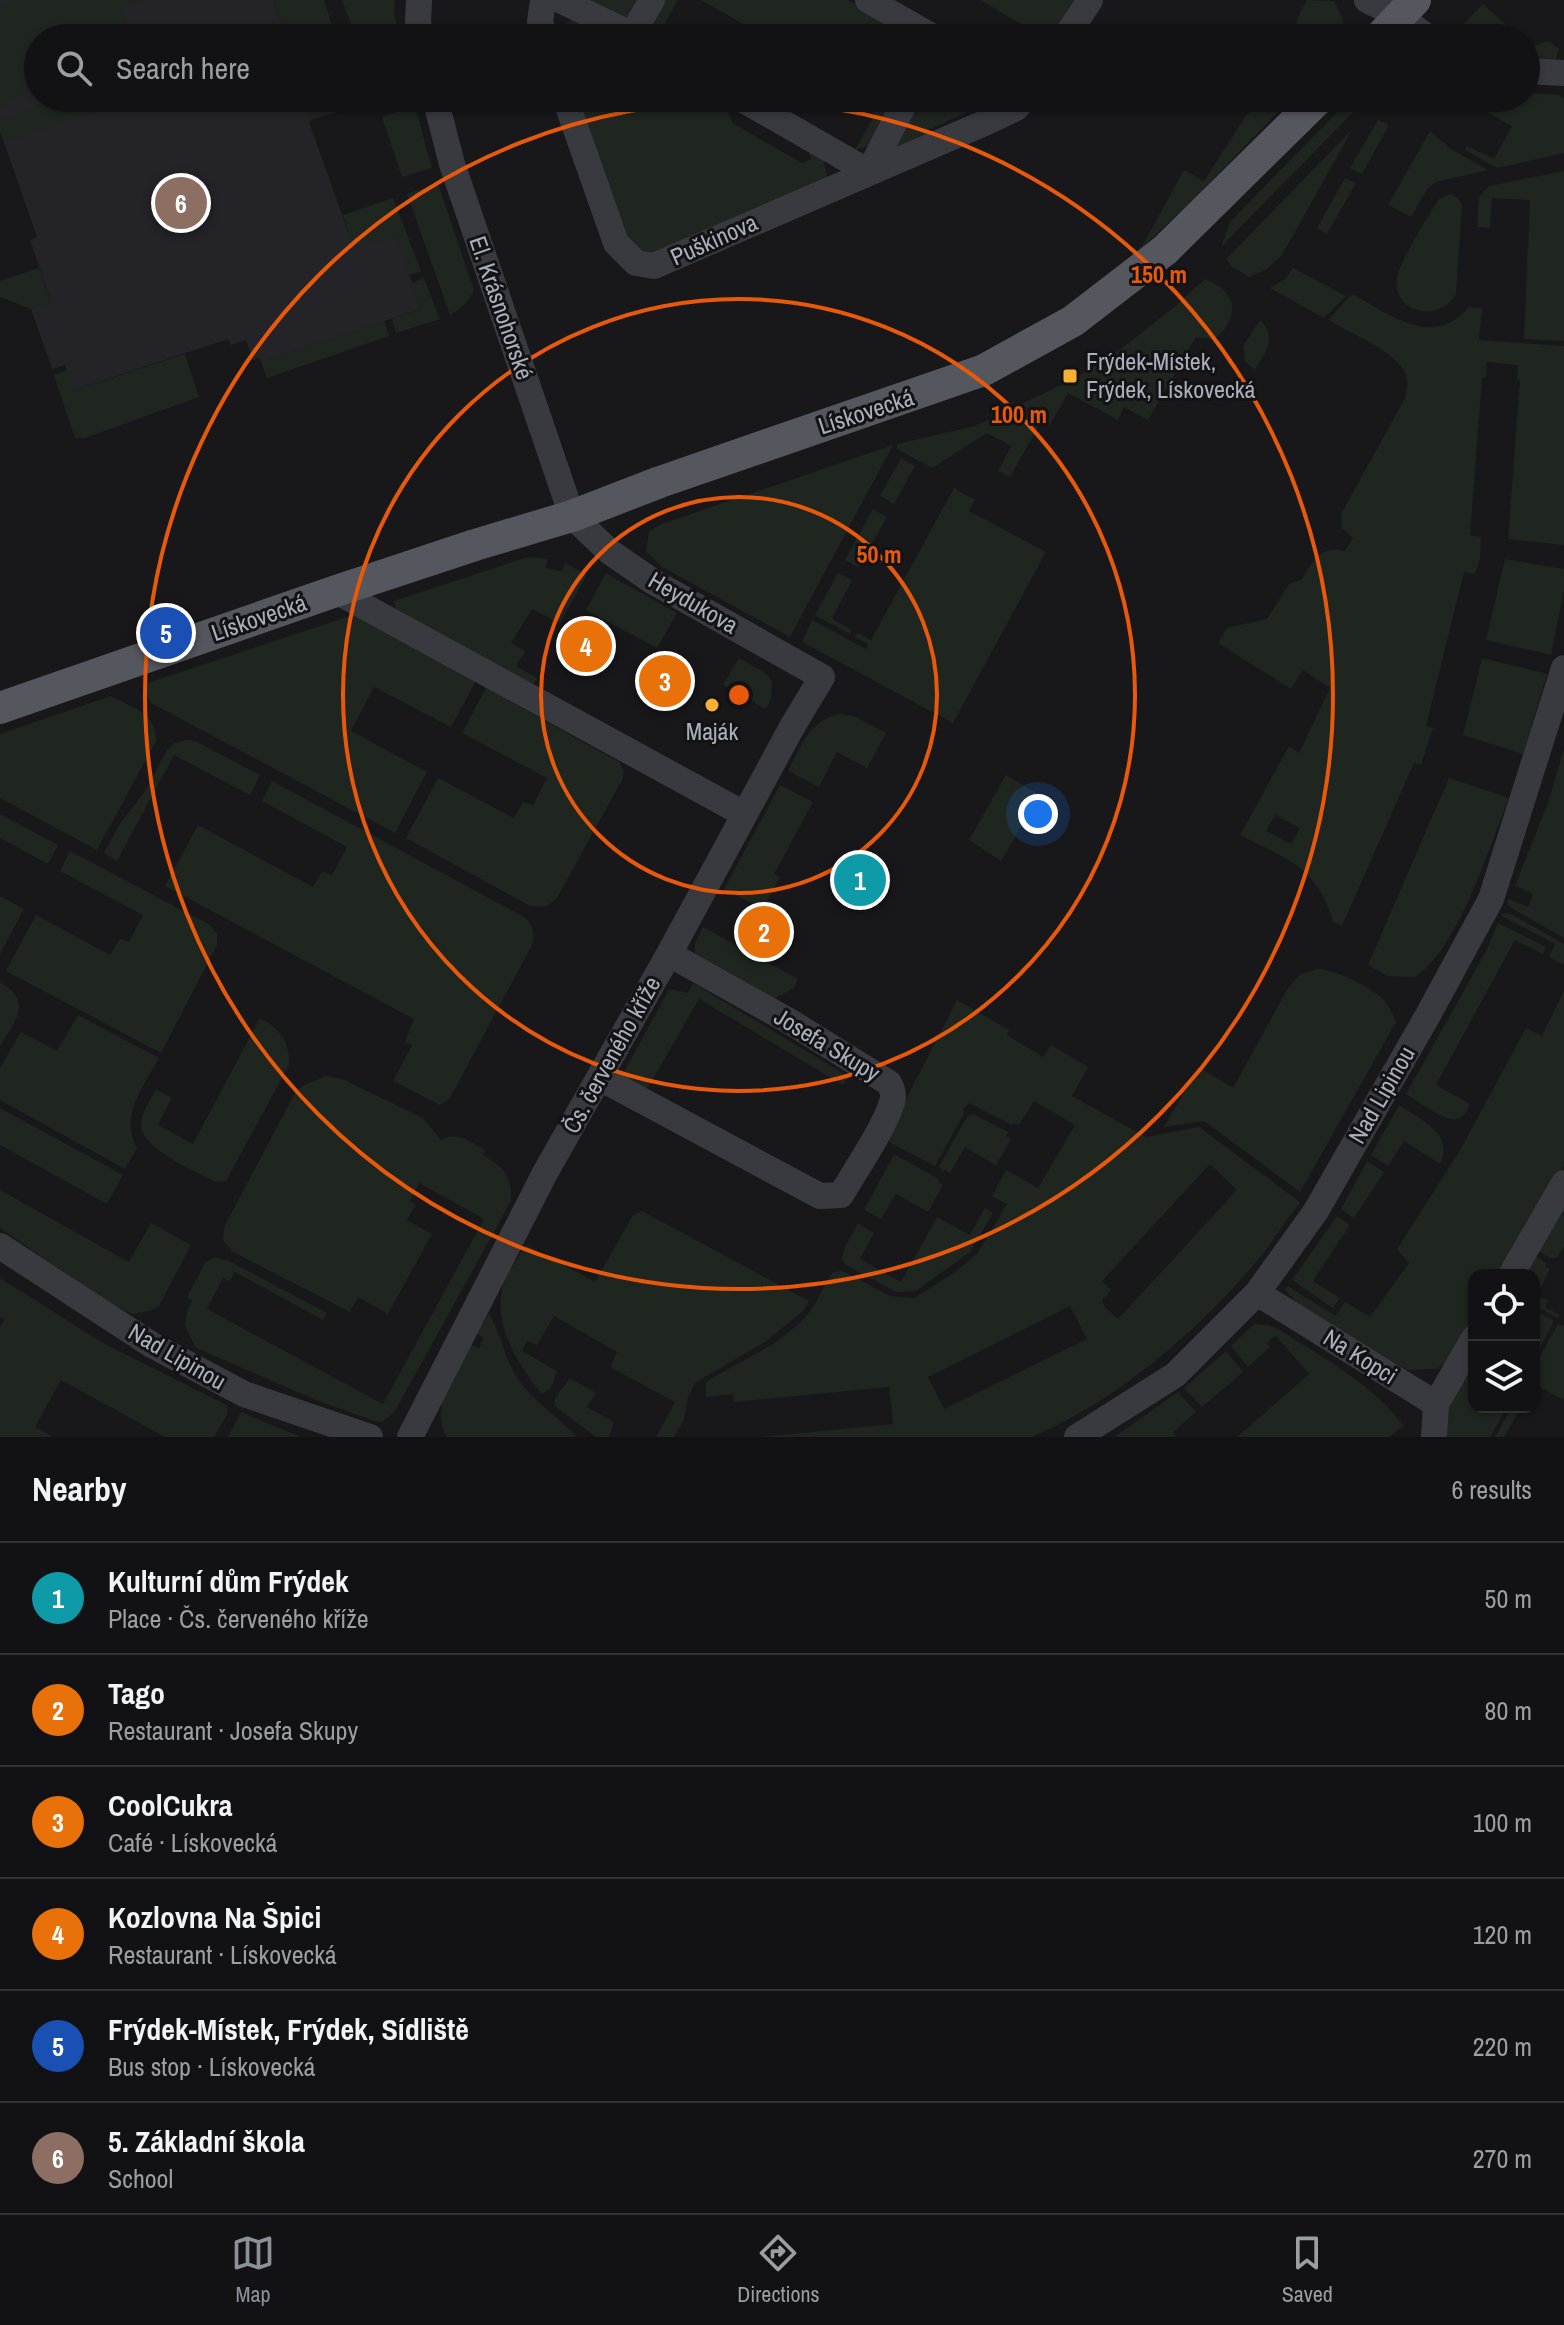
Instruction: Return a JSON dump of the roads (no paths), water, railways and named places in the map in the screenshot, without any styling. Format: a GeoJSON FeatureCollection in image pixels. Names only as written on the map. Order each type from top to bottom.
{"type":"FeatureCollection","features":[{"type":"Feature","properties":{"kind":"main road","name":"Lískovecká"},"geometry":{"type":"LineString","coordinates":[[0,708],[336,591],[572,516],[660,482],[934,389],[1010,358],[1092,308],[1165,250],[1305,112]]}},
{"type":"Feature","properties":{"kind":"street"},"geometry":{"type":"LineString","coordinates":[[418,24],[419,0]]}},
{"type":"Feature","properties":{"kind":"street"},"geometry":{"type":"LineString","coordinates":[[541,24],[543,0]]}},
{"type":"Feature","properties":{"kind":"street"},"geometry":{"type":"LineString","coordinates":[[560,0],[611,24]]}},
{"type":"Feature","properties":{"kind":"street"},"geometry":{"type":"LineString","coordinates":[[641,24],[652,0]]}},
{"type":"Feature","properties":{"kind":"street"},"geometry":{"type":"LineString","coordinates":[[868,0],[910,24]]}},
{"type":"Feature","properties":{"kind":"street"},"geometry":{"type":"LineString","coordinates":[[1074,24],[1090,0]]}},
{"type":"Feature","properties":{"kind":"street"},"geometry":{"type":"LineString","coordinates":[[1367,0],[1398,18]]}},
{"type":"Feature","properties":{"kind":"street"},"geometry":{"type":"LineString","coordinates":[[1540,72],[1564,73]]}},
{"type":"Feature","properties":{"kind":"street","name":"El. Krásnohorské"},"geometry":{"type":"LineString","coordinates":[[439,112],[452,164],[572,516]]}},
{"type":"Feature","properties":{"kind":"street","name":"Puškinova"},"geometry":{"type":"LineString","coordinates":[[570,112],[616,243],[636,263],[654,266],[1008,112]]}},
{"type":"Feature","properties":{"kind":"street"},"geometry":{"type":"LineString","coordinates":[[764,112],[869,172],[900,112]]}},
{"type":"Feature","properties":{"kind":"street","name":"Heydukova"},"geometry":{"type":"LineString","coordinates":[[572,516],[610,552],[652,581],[822,677]]}},
{"type":"Feature","properties":{"kind":"street","name":"Lískovecká"},"geometry":{"type":"LineString","coordinates":[[336,591],[744,814]]}},
{"type":"Feature","properties":{"kind":"street","name":"Nad Lipinou"},"geometry":{"type":"LineString","coordinates":[[1077,1437],[1175,1375],[1257,1293],[1316,1211],[1491,899],[1564,668]]}},
{"type":"Feature","properties":{"kind":"street","name":"Čs. červeného kříže"},"geometry":{"type":"LineString","coordinates":[[410,1437],[545,1173],[822,677]]}},
{"type":"Feature","properties":{"kind":"street","name":"Josefa Skupy"},"geometry":{"type":"LineString","coordinates":[[600,1078],[820,1196],[841,1195],[874,1138],[892,1103],[893,1091],[889,1083],[801,1028],[669,954]]}},
{"type":"Feature","properties":{"kind":"street"},"geometry":{"type":"LineString","coordinates":[[1514,1269],[1564,1183]]}},
{"type":"Feature","properties":{"kind":"street","name":"Nad Lipinou"},"geometry":{"type":"LineString","coordinates":[[0,1246],[152,1345],[244,1394],[370,1437]]}},
{"type":"Feature","properties":{"kind":"street","name":"Na Kopci"},"geometry":{"type":"LineString","coordinates":[[1257,1293],[1436,1404]]}},
{"type":"Feature","properties":{"kind":"street"},"geometry":{"type":"LineString","coordinates":[[1434,1437],[1436,1404],[1472,1341]]}},
{"type":"Feature","properties":{"kind":"place","name":"5. Základní škola"},"geometry":{"type":"Point","coordinates":[181,203]}},
{"type":"Feature","properties":{"kind":"place","name":"Frýdek-Místek, Frýdek, Lískovecká"},"geometry":{"type":"Point","coordinates":[1070,376]}},
{"type":"Feature","properties":{"kind":"place","name":"Frýdek-Místek, Frýdek, Sídliště"},"geometry":{"type":"Point","coordinates":[166,633]}},
{"type":"Feature","properties":{"kind":"place","name":"Kozlovna Na Špici"},"geometry":{"type":"Point","coordinates":[586,646]}},
{"type":"Feature","properties":{"kind":"place","name":"CoolCukra"},"geometry":{"type":"Point","coordinates":[665,681]}},
{"type":"Feature","properties":{"kind":"place","name":"Maják"},"geometry":{"type":"Point","coordinates":[712,705]}},
{"type":"Feature","properties":{"kind":"place","name":"Kulturní dům Frýdek"},"geometry":{"type":"Point","coordinates":[860,880]}},
{"type":"Feature","properties":{"kind":"place","name":"Tago"},"geometry":{"type":"Point","coordinates":[764,932]}}]}
